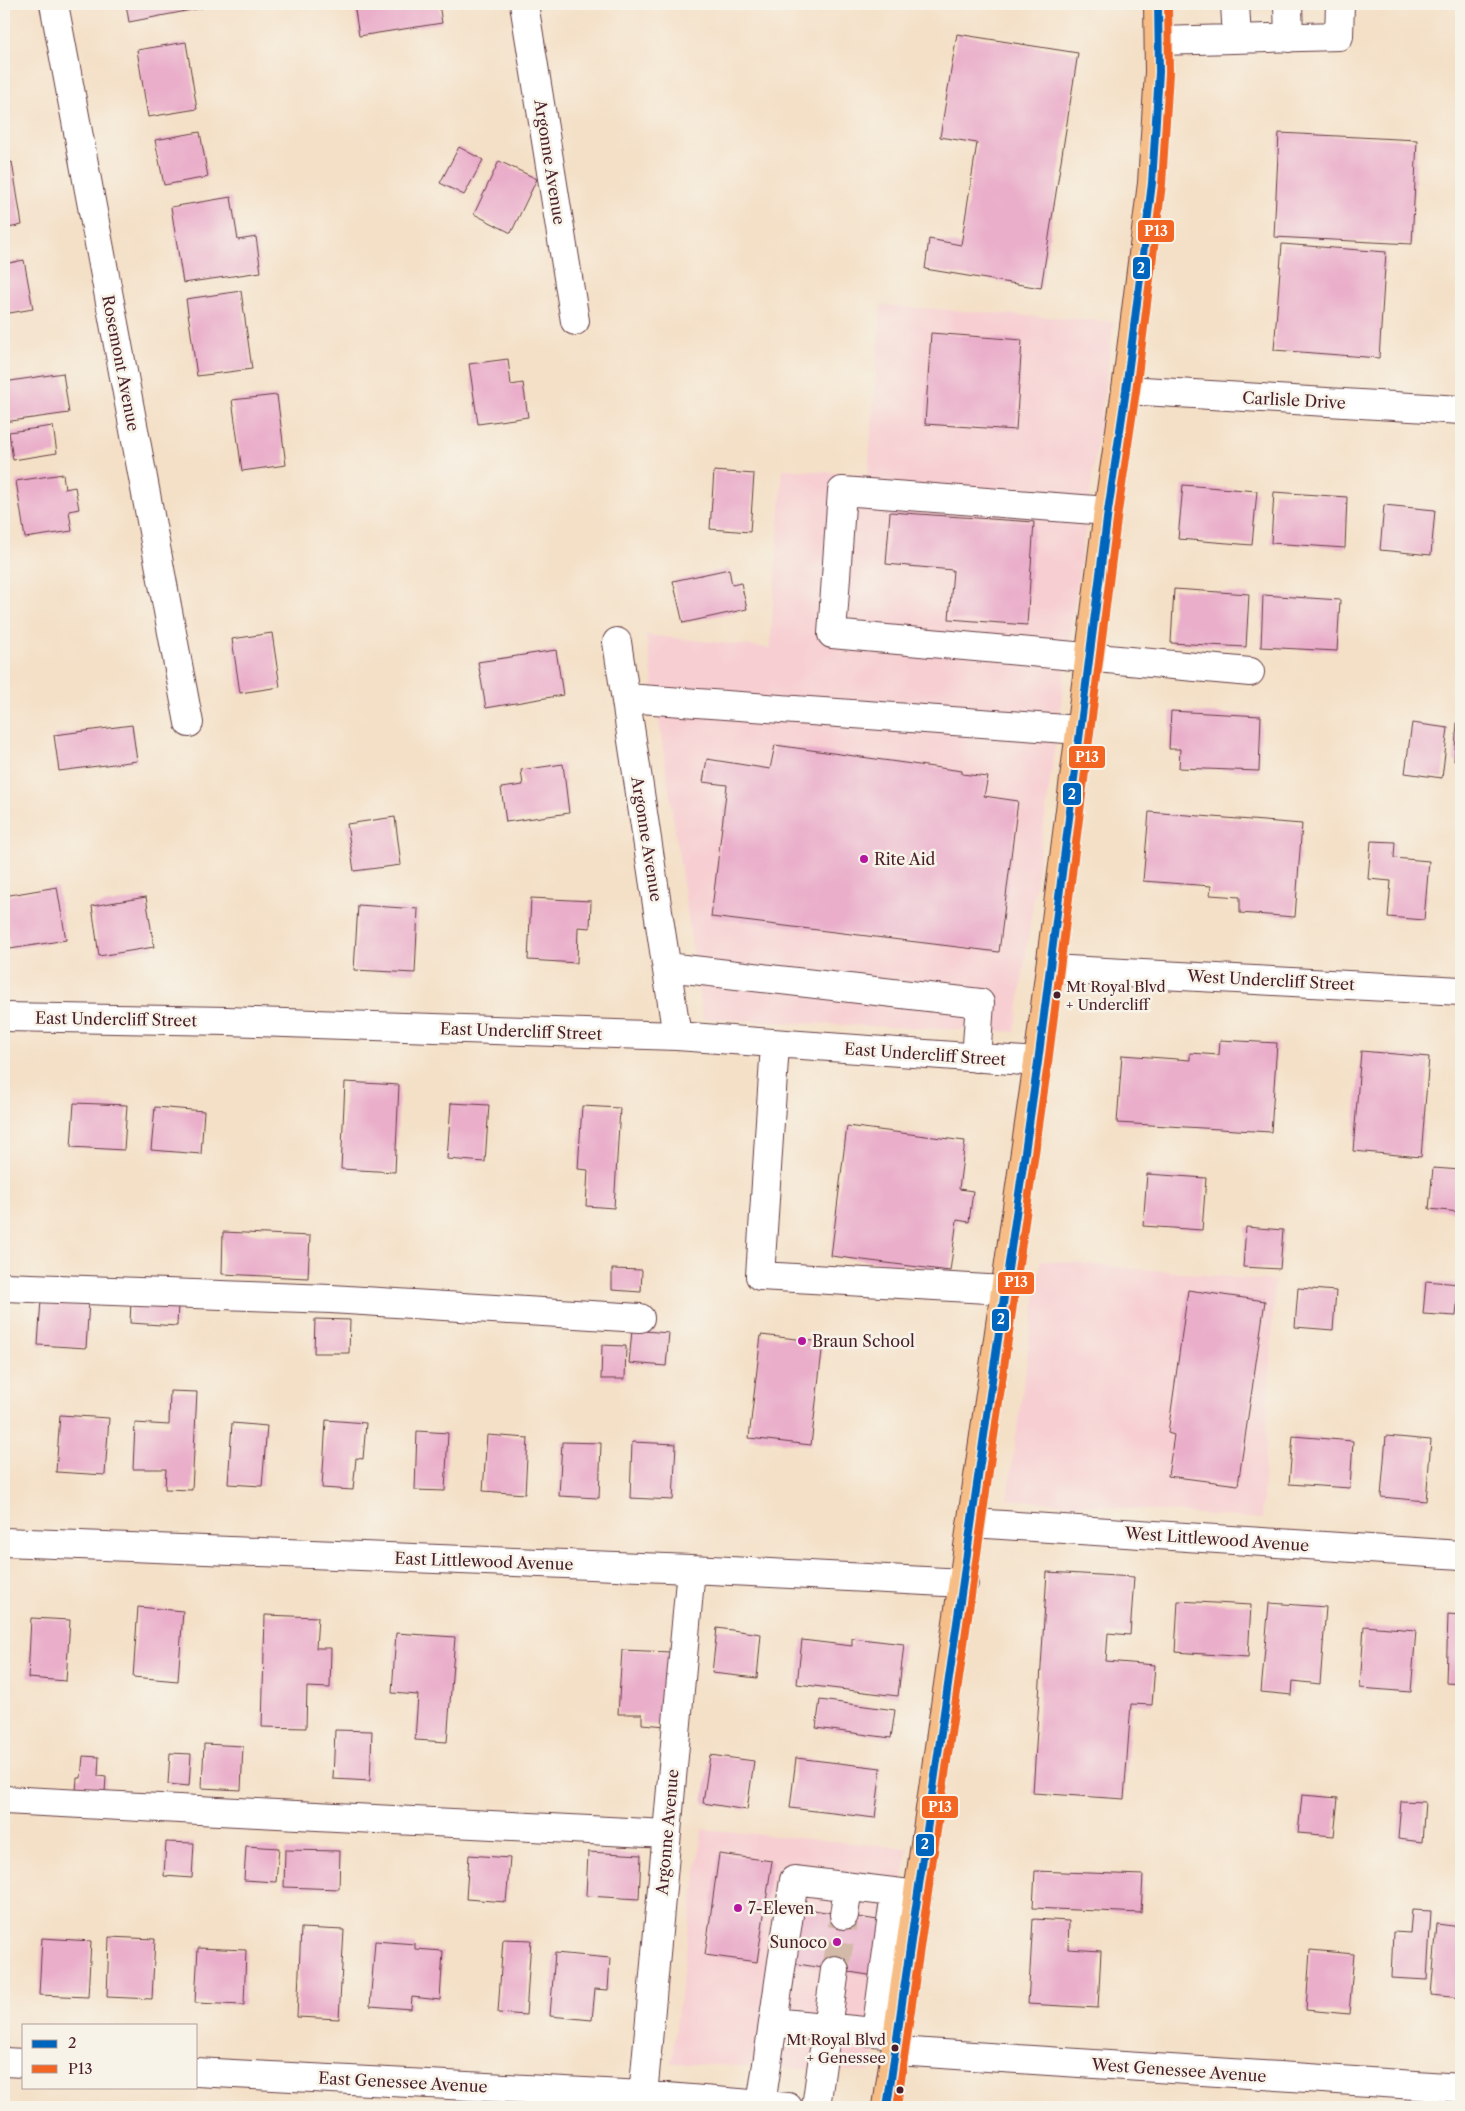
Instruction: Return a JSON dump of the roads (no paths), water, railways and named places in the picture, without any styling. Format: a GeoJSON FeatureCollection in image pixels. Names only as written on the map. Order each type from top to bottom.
{"type":"FeatureCollection","features":[{"type":"Feature","properties":{"kind":"main road"},"geometry":{"type":"LineString","coordinates":[[888,2107],[890,2039],[907,1894],[964,1583],[1038,1062],[1108,511],[1126,390],[1152,183],[1160,72],[1158,4]]}},
{"type":"Feature","properties":{"kind":"street","name":"Rosemont Avenue"},"geometry":{"type":"LineString","coordinates":[[54,4],[189,723]]}},
{"type":"Feature","properties":{"kind":"street","name":"Argonne Avenue"},"geometry":{"type":"LineString","coordinates":[[524,4],[575,321]]}},
{"type":"Feature","properties":{"kind":"street"},"geometry":{"type":"LineString","coordinates":[[1235,4],[1237,39]]}},
{"type":"Feature","properties":{"kind":"street"},"geometry":{"type":"LineString","coordinates":[[1288,4],[1289,38]]}},
{"type":"Feature","properties":{"kind":"street"},"geometry":{"type":"LineString","coordinates":[[1159,41],[1339,36],[1340,4]]}},
{"type":"Feature","properties":{"kind":"street","name":"Carlisle Drive"},"geometry":{"type":"LineString","coordinates":[[1126,390],[1461,410]]}},
{"type":"Feature","properties":{"kind":"street"},"geometry":{"type":"LineString","coordinates":[[1108,511],[842,491],[832,634],[1250,672]]}},
{"type":"Feature","properties":{"kind":"street","name":"Argonne Avenue"},"geometry":{"type":"LineString","coordinates":[[617,642],[677,1036]]}},
{"type":"Feature","properties":{"kind":"street"},"geometry":{"type":"LineString","coordinates":[[626,698],[1080,730]]}},
{"type":"Feature","properties":{"kind":"street"},"geometry":{"type":"LineString","coordinates":[[666,967],[980,1003],[976,1058]]}},
{"type":"Feature","properties":{"kind":"street","name":"West Undercliff Street"},"geometry":{"type":"LineString","coordinates":[[1050,969],[1461,991]]}},
{"type":"Feature","properties":{"kind":"street","name":"East Undercliff Street"},"geometry":{"type":"LineString","coordinates":[[4,1017],[226,1021],[677,1036],[1038,1062]]}},
{"type":"Feature","properties":{"kind":"street"},"geometry":{"type":"LineString","coordinates":[[774,1044],[760,1276],[1006,1290]]}},
{"type":"Feature","properties":{"kind":"street"},"geometry":{"type":"LineString","coordinates":[[4,1287],[331,1299],[640,1318]]}},
{"type":"Feature","properties":{"kind":"street","name":"West Littlewood Avenue"},"geometry":{"type":"LineString","coordinates":[[972,1522],[1461,1555]]}},
{"type":"Feature","properties":{"kind":"street","name":"East Littlewood Avenue"},"geometry":{"type":"LineString","coordinates":[[4,1542],[692,1569],[964,1583]]}},
{"type":"Feature","properties":{"kind":"street","name":"Argonne Avenue"},"geometry":{"type":"LineString","coordinates":[[642,2101],[692,1569]]}},
{"type":"Feature","properties":{"kind":"street"},"geometry":{"type":"LineString","coordinates":[[4,1800],[667,1834]]}},
{"type":"Feature","properties":{"kind":"street"},"geometry":{"type":"LineString","coordinates":[[761,2105],[794,1880],[907,1894]]}},
{"type":"Feature","properties":{"kind":"street"},"geometry":{"type":"LineString","coordinates":[[844,1915],[848,1887]]}},
{"type":"Feature","properties":{"kind":"street"},"geometry":{"type":"LineString","coordinates":[[816,2107],[835,1970]]}},
{"type":"Feature","properties":{"kind":"street","name":"West Genessee Avenue"},"geometry":{"type":"LineString","coordinates":[[773,2022],[827,2027],[890,2039],[1461,2088]]}},
{"type":"Feature","properties":{"kind":"street"},"geometry":{"type":"LineString","coordinates":[[4,2062],[22,2063]]}},
{"type":"Feature","properties":{"kind":"street","name":"East Genessee Avenue"},"geometry":{"type":"LineString","coordinates":[[198,2072],[642,2101],[788,2107]]}},
{"type":"Feature","properties":{"kind":"tunnel"},"geometry":{"type":"LineString","coordinates":[[835,1970],[844,1915]]}},
{"type":"Feature","properties":{"kind":"place","name":"Rite Aid"},"geometry":{"type":"Point","coordinates":[864,859]}},
{"type":"Feature","properties":{"kind":"place","name":"Mt Royal Blvd + Undercliff"},"geometry":{"type":"Point","coordinates":[1057,995]}},
{"type":"Feature","properties":{"kind":"place","name":"Braun School"},"geometry":{"type":"Point","coordinates":[802,1341]}},
{"type":"Feature","properties":{"kind":"place","name":"7-Eleven"},"geometry":{"type":"Point","coordinates":[738,1908]}},
{"type":"Feature","properties":{"kind":"place","name":"Sunoco"},"geometry":{"type":"Point","coordinates":[837,1942]}},
{"type":"Feature","properties":{"kind":"place","name":"Mt Royal Blvd + Genessee"},"geometry":{"type":"Point","coordinates":[895,2048]}}]}
